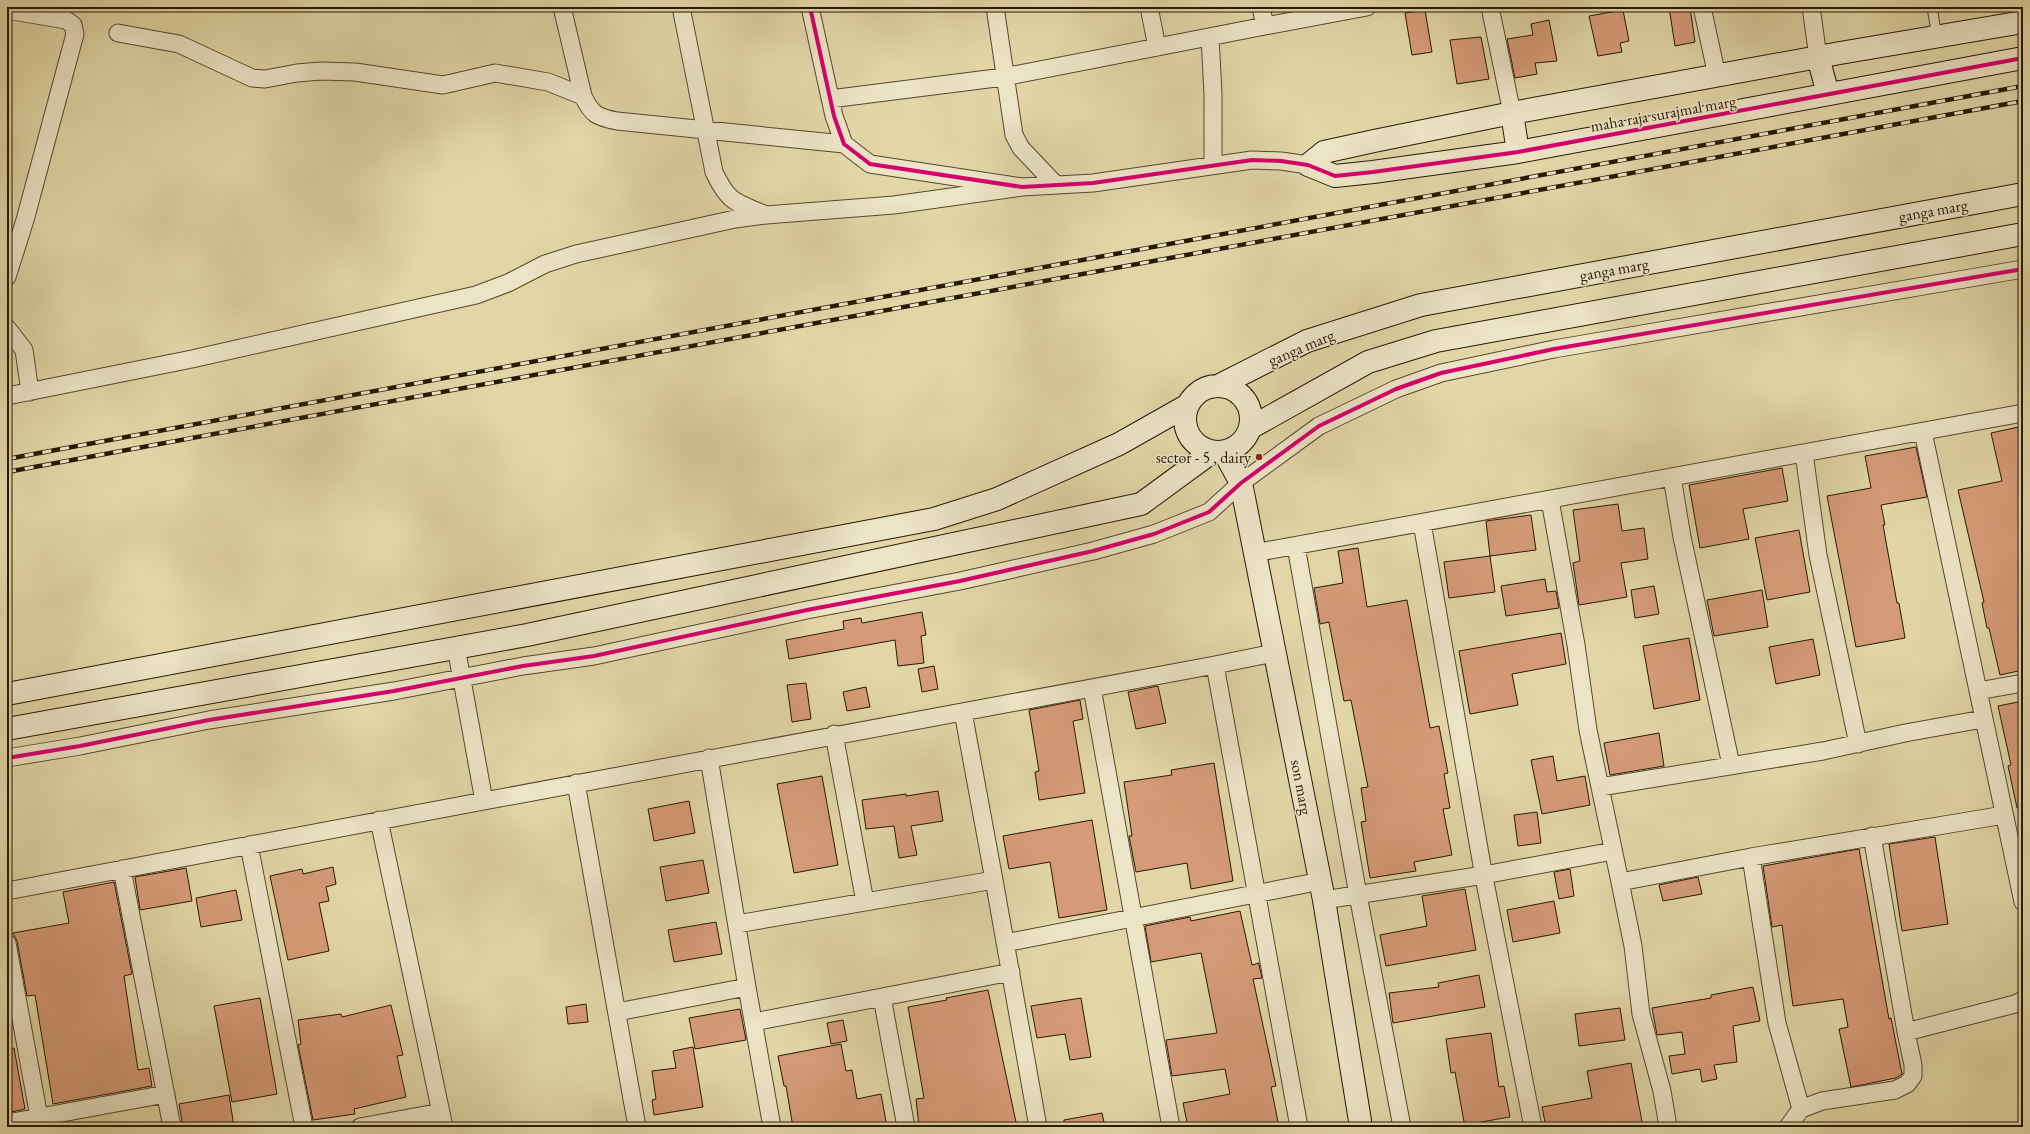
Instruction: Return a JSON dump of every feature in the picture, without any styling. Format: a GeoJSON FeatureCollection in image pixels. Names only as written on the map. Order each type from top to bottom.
{"type":"FeatureCollection","features":[{"type":"Feature","properties":{"kind":"street"},"geometry":{"type":"LineString","coordinates":[[562,7],[583,96],[589,110],[598,117],[617,121],[844,144],[870,164],[1022,187]]}},
{"type":"Feature","properties":{"kind":"street"},"geometry":{"type":"LineString","coordinates":[[681,7],[714,172],[721,187],[730,199],[766,215]]}},
{"type":"Feature","properties":{"kind":"street"},"geometry":{"type":"LineString","coordinates":[[810,7],[834,116],[844,144]]}},
{"type":"Feature","properties":{"kind":"street"},"geometry":{"type":"LineString","coordinates":[[994,7],[1014,135],[1021,148],[1056,185]]}},
{"type":"Feature","properties":{"kind":"street"},"geometry":{"type":"LineString","coordinates":[[1149,7],[1157,47]]}},
{"type":"Feature","properties":{"kind":"street"},"geometry":{"type":"LineString","coordinates":[[1261,7],[1264,26]]}},
{"type":"Feature","properties":{"kind":"street"},"geometry":{"type":"LineString","coordinates":[[830,99],[1004,77],[1366,7]]}},
{"type":"Feature","properties":{"kind":"street"},"geometry":{"type":"LineString","coordinates":[[1490,7],[1512,113],[1518,152]]}},
{"type":"Feature","properties":{"kind":"street"},"geometry":{"type":"LineString","coordinates":[[1702,7],[1718,76]]}},
{"type":"Feature","properties":{"kind":"street"},"geometry":{"type":"LineString","coordinates":[[1810,7],[1818,57],[1828,94]]}},
{"type":"Feature","properties":{"kind":"street"},"geometry":{"type":"LineString","coordinates":[[7,10],[66,20],[73,25],[75,34],[25,220],[7,277]]}},
{"type":"Feature","properties":{"kind":"street","name":"maha raja surajmal marg"},"geometry":{"type":"LineString","coordinates":[[2023,22],[1818,57],[1512,113],[1324,152],[1308,165],[1335,176],[1518,152],[2023,58]]}},
{"type":"Feature","properties":{"kind":"street"},"geometry":{"type":"LineString","coordinates":[[118,33],[179,44],[252,78],[265,79],[296,73],[321,71],[355,72],[443,85],[495,73],[548,82],[583,96]]}},
{"type":"Feature","properties":{"kind":"street"},"geometry":{"type":"LineString","coordinates":[[1210,36],[1213,94],[1213,165]]}},
{"type":"Feature","properties":{"kind":"street"},"geometry":{"type":"LineString","coordinates":[[7,396],[192,359],[476,295],[508,283],[545,264],[576,254],[735,219],[766,215],[894,205],[1022,187],[1094,183],[1252,160],[1281,161],[1308,165]]}},
{"type":"Feature","properties":{"kind":"street","name":"ganga marg"},"geometry":{"type":"LineString","coordinates":[[1218,386],[1308,340],[1421,305],[2023,194]]}},
{"type":"Feature","properties":{"kind":"street"},"geometry":{"type":"LineString","coordinates":[[1250,428],[1368,362],[1436,342],[2023,234]]}},
{"type":"Feature","properties":{"kind":"street"},"geometry":{"type":"LineString","coordinates":[[7,758],[80,746],[210,720],[266,713],[523,666],[594,656],[806,610],[960,581],[1094,551],[1154,534],[1209,512],[1241,483],[1319,426],[1396,389],[1441,373],[1554,349],[2023,269]]}},
{"type":"Feature","properties":{"kind":"street"},"geometry":{"type":"LineString","coordinates":[[7,328],[24,350],[30,392]]}},
{"type":"Feature","properties":{"kind":"street"},"geometry":{"type":"LineString","coordinates":[[7,729],[527,635],[1141,504],[1218,452],[1236,448],[1245,439],[1250,428],[1252,416],[1248,404],[1240,394],[1230,388],[1218,386],[1206,388],[1195,395],[1188,405],[1184,417],[1186,429],[1191,440],[1201,448],[1218,452]]}},
{"type":"Feature","properties":{"kind":"street"},"geometry":{"type":"LineString","coordinates":[[7,694],[934,519],[1004,496],[1119,444],[1188,405]]}},
{"type":"Feature","properties":{"kind":"street"},"geometry":{"type":"LineString","coordinates":[[1254,554],[2023,414]]}},
{"type":"Feature","properties":{"kind":"street"},"geometry":{"type":"LineString","coordinates":[[1923,432],[2023,902]]}},
{"type":"Feature","properties":{"kind":"street","name":"son marg"},"geometry":{"type":"LineString","coordinates":[[1218,452],[1241,483],[1254,554],[1323,890],[1361,1127]]}},
{"type":"Feature","properties":{"kind":"street"},"geometry":{"type":"LineString","coordinates":[[1804,453],[1818,555],[1858,744]]}},
{"type":"Feature","properties":{"kind":"street"},"geometry":{"type":"LineString","coordinates":[[1672,477],[1682,537],[1731,765]]}},
{"type":"Feature","properties":{"kind":"street"},"geometry":{"type":"LineString","coordinates":[[1550,500],[1576,645],[1588,730],[1633,946],[1641,1014],[1662,1092],[1668,1127]]}},
{"type":"Feature","properties":{"kind":"street"},"geometry":{"type":"LineString","coordinates":[[1422,523],[1484,875],[1532,1127]]}},
{"type":"Feature","properties":{"kind":"street"},"geometry":{"type":"LineString","coordinates":[[1296,546],[1358,895],[1402,1127]]}},
{"type":"Feature","properties":{"kind":"street"},"geometry":{"type":"LineString","coordinates":[[456,648],[463,678],[484,801]]}},
{"type":"Feature","properties":{"kind":"street"},"geometry":{"type":"LineString","coordinates":[[7,891],[834,734],[963,712],[1274,653]]}},
{"type":"Feature","properties":{"kind":"street"},"geometry":{"type":"LineString","coordinates":[[1215,665],[1299,1127]]}},
{"type":"Feature","properties":{"kind":"street"},"geometry":{"type":"LineString","coordinates":[[1978,691],[2023,683]]}},
{"type":"Feature","properties":{"kind":"street"},"geometry":{"type":"LineString","coordinates":[[1092,688],[1171,1127]]}},
{"type":"Feature","properties":{"kind":"street"},"geometry":{"type":"LineString","coordinates":[[963,712],[1038,1127]]}},
{"type":"Feature","properties":{"kind":"street"},"geometry":{"type":"LineString","coordinates":[[1600,787],[1823,751],[1905,733],[1983,719]]}},
{"type":"Feature","properties":{"kind":"street"},"geometry":{"type":"LineString","coordinates":[[834,734],[865,902]]}},
{"type":"Feature","properties":{"kind":"street"},"geometry":{"type":"LineString","coordinates":[[709,758],[772,1127]]}},
{"type":"Feature","properties":{"kind":"street"},"geometry":{"type":"LineString","coordinates":[[576,783],[637,1127]]}},
{"type":"Feature","properties":{"kind":"street"},"geometry":{"type":"LineString","coordinates":[[1620,882],[1872,836],[2004,815]]}},
{"type":"Feature","properties":{"kind":"street"},"geometry":{"type":"LineString","coordinates":[[360,1127],[442,1119],[379,820]]}},
{"type":"Feature","properties":{"kind":"street"},"geometry":{"type":"LineString","coordinates":[[1788,1127],[1801,1109],[1822,1101],[1895,1090],[1906,1084],[1913,1076],[1913,1065],[1872,836]]}},
{"type":"Feature","properties":{"kind":"street"},"geometry":{"type":"LineString","coordinates":[[249,845],[304,1127]]}},
{"type":"Feature","properties":{"kind":"street"},"geometry":{"type":"LineString","coordinates":[[1005,943],[1256,894],[1323,890],[1358,895],[1484,875],[1614,851]]}},
{"type":"Feature","properties":{"kind":"street"},"geometry":{"type":"LineString","coordinates":[[1751,858],[1777,1023],[1801,1109]]}},
{"type":"Feature","properties":{"kind":"street"},"geometry":{"type":"LineString","coordinates":[[122,870],[172,1127]]}},
{"type":"Feature","properties":{"kind":"street"},"geometry":{"type":"LineString","coordinates":[[737,924],[994,880]]}},
{"type":"Feature","properties":{"kind":"street"},"geometry":{"type":"LineString","coordinates":[[7,943],[39,1117]]}},
{"type":"Feature","properties":{"kind":"street"},"geometry":{"type":"LineString","coordinates":[[754,1022],[1011,972]]}},
{"type":"Feature","properties":{"kind":"street"},"geometry":{"type":"LineString","coordinates":[[617,1012],[748,987]]}},
{"type":"Feature","properties":{"kind":"street"},"geometry":{"type":"LineString","coordinates":[[882,997],[906,1127]]}},
{"type":"Feature","properties":{"kind":"street"},"geometry":{"type":"LineString","coordinates":[[1906,1032],[2015,1004],[2023,1000]]}},
{"type":"Feature","properties":{"kind":"street"},"geometry":{"type":"LineString","coordinates":[[7,1123],[166,1094]]}},
{"type":"Feature","properties":{"kind":"lane"},"geometry":{"type":"LineString","coordinates":[[1932,7],[1937,37]]}},
{"type":"Feature","properties":{"kind":"building"},"geometry":{"type":"Polygon","coordinates":[[[1669,7],[1690,7],[1695,42],[1675,46],[1669,7]]]}},
{"type":"Feature","properties":{"kind":"building"},"geometry":{"type":"Polygon","coordinates":[[[1425,10],[1432,52],[1412,55],[1405,13],[1425,10]]]}},
{"type":"Feature","properties":{"kind":"building"},"geometry":{"type":"Polygon","coordinates":[[[1623,10],[1629,41],[1620,43],[1622,52],[1598,56],[1589,16],[1623,10]]]}},
{"type":"Feature","properties":{"kind":"building"},"geometry":{"type":"Polygon","coordinates":[[[1549,20],[1557,61],[1535,63],[1537,74],[1515,78],[1507,39],[1533,35],[1531,24],[1549,20]]]}},
{"type":"Feature","properties":{"kind":"building"},"geometry":{"type":"Polygon","coordinates":[[[1481,37],[1489,79],[1457,84],[1450,40],[1481,37]]]}},
{"type":"Feature","properties":{"kind":"building"},"geometry":{"type":"Polygon","coordinates":[[[2023,426],[2023,670],[2000,675],[1989,628],[1987,628],[1982,603],[1984,602],[1958,490],[2002,481],[1991,433],[2023,426]]]}},
{"type":"Feature","properties":{"kind":"building"},"geometry":{"type":"Polygon","coordinates":[[[1916,447],[1927,497],[1881,505],[1885,525],[1883,525],[1897,603],[1899,603],[1905,638],[1856,647],[1827,496],[1871,488],[1865,456],[1916,447]]]}},
{"type":"Feature","properties":{"kind":"building"},"geometry":{"type":"Polygon","coordinates":[[[1782,468],[1788,501],[1743,509],[1749,539],[1700,548],[1689,485],[1782,468]]]}},
{"type":"Feature","properties":{"kind":"building"},"geometry":{"type":"Polygon","coordinates":[[[1618,504],[1622,531],[1644,528],[1648,559],[1621,563],[1627,597],[1579,605],[1573,563],[1580,561],[1573,510],[1618,504]]]}},
{"type":"Feature","properties":{"kind":"building"},"geometry":{"type":"Polygon","coordinates":[[[1531,515],[1536,550],[1490,556],[1486,521],[1531,515]]]}},
{"type":"Feature","properties":{"kind":"building"},"geometry":{"type":"Polygon","coordinates":[[[1799,530],[1810,592],[1767,600],[1755,538],[1799,530]]]}},
{"type":"Feature","properties":{"kind":"building"},"geometry":{"type":"Polygon","coordinates":[[[1358,548],[1367,607],[1407,600],[1430,728],[1439,726],[1448,773],[1444,774],[1450,808],[1443,809],[1452,855],[1414,862],[1416,871],[1370,878],[1361,822],[1366,821],[1361,788],[1368,787],[1351,700],[1344,701],[1329,622],[1320,624],[1314,588],[1343,583],[1338,551],[1358,548]]]}},
{"type":"Feature","properties":{"kind":"building"},"geometry":{"type":"Polygon","coordinates":[[[1490,556],[1495,592],[1449,598],[1444,562],[1490,556]]]}},
{"type":"Feature","properties":{"kind":"building"},"geometry":{"type":"Polygon","coordinates":[[[1545,579],[1547,592],[1556,591],[1559,608],[1506,616],[1501,586],[1545,579]]]}},
{"type":"Feature","properties":{"kind":"building"},"geometry":{"type":"Polygon","coordinates":[[[1654,586],[1659,614],[1635,618],[1631,590],[1654,586]]]}},
{"type":"Feature","properties":{"kind":"building"},"geometry":{"type":"Polygon","coordinates":[[[1762,590],[1768,627],[1714,636],[1707,600],[1762,590]]]}},
{"type":"Feature","properties":{"kind":"building"},"geometry":{"type":"Polygon","coordinates":[[[922,612],[926,635],[921,636],[924,663],[898,666],[895,640],[789,659],[786,640],[844,629],[843,621],[861,618],[862,623],[922,612]]]}},
{"type":"Feature","properties":{"kind":"building"},"geometry":{"type":"Polygon","coordinates":[[[1561,633],[1566,664],[1512,674],[1518,705],[1470,714],[1459,651],[1561,633]]]}},
{"type":"Feature","properties":{"kind":"building"},"geometry":{"type":"Polygon","coordinates":[[[1689,638],[1700,700],[1654,709],[1643,646],[1689,638]]]}},
{"type":"Feature","properties":{"kind":"building"},"geometry":{"type":"Polygon","coordinates":[[[1813,639],[1820,675],[1776,684],[1769,647],[1813,639]]]}},
{"type":"Feature","properties":{"kind":"building"},"geometry":{"type":"Polygon","coordinates":[[[934,666],[938,689],[922,692],[918,669],[934,666]]]}},
{"type":"Feature","properties":{"kind":"building"},"geometry":{"type":"Polygon","coordinates":[[[806,683],[811,719],[792,722],[787,685],[806,683]]]}},
{"type":"Feature","properties":{"kind":"building"},"geometry":{"type":"Polygon","coordinates":[[[1158,686],[1166,723],[1136,729],[1128,692],[1158,686]]]}},
{"type":"Feature","properties":{"kind":"building"},"geometry":{"type":"Polygon","coordinates":[[[866,687],[870,707],[847,711],[843,692],[866,687]]]}},
{"type":"Feature","properties":{"kind":"building"},"geometry":{"type":"Polygon","coordinates":[[[1080,700],[1083,719],[1073,721],[1085,793],[1039,800],[1035,772],[1039,771],[1029,710],[1080,700]]]}},
{"type":"Feature","properties":{"kind":"building"},"geometry":{"type":"Polygon","coordinates":[[[2023,701],[2023,807],[2017,808],[2008,766],[2011,765],[1998,706],[2023,701]]]}},
{"type":"Feature","properties":{"kind":"building"},"geometry":{"type":"Polygon","coordinates":[[[1659,733],[1664,766],[1610,775],[1604,743],[1659,733]]]}},
{"type":"Feature","properties":{"kind":"building"},"geometry":{"type":"Polygon","coordinates":[[[1553,756],[1557,781],[1585,776],[1590,805],[1542,814],[1531,760],[1553,756]]]}},
{"type":"Feature","properties":{"kind":"building"},"geometry":{"type":"Polygon","coordinates":[[[1214,763],[1233,881],[1191,889],[1187,863],[1136,872],[1129,836],[1132,836],[1124,782],[1172,775],[1171,770],[1214,763]]]}},
{"type":"Feature","properties":{"kind":"building"},"geometry":{"type":"Polygon","coordinates":[[[822,776],[838,865],[794,873],[777,784],[822,776]]]}},
{"type":"Feature","properties":{"kind":"building"},"geometry":{"type":"Polygon","coordinates":[[[938,791],[943,821],[911,826],[917,855],[899,858],[894,826],[866,829],[862,800],[906,794],[906,796],[938,791]]]}},
{"type":"Feature","properties":{"kind":"building"},"geometry":{"type":"Polygon","coordinates":[[[689,801],[695,833],[654,841],[648,809],[689,801]]]}},
{"type":"Feature","properties":{"kind":"building"},"geometry":{"type":"Polygon","coordinates":[[[1537,812],[1541,843],[1518,846],[1514,815],[1537,812]]]}},
{"type":"Feature","properties":{"kind":"building"},"geometry":{"type":"Polygon","coordinates":[[[1092,820],[1107,910],[1059,918],[1050,862],[1009,869],[1003,836],[1092,820]]]}},
{"type":"Feature","properties":{"kind":"building"},"geometry":{"type":"Polygon","coordinates":[[[1935,837],[1948,924],[1902,931],[1889,844],[1935,837]]]}},
{"type":"Feature","properties":{"kind":"building"},"geometry":{"type":"Polygon","coordinates":[[[1859,849],[1889,1019],[1891,1018],[1902,1074],[1896,1078],[1851,1087],[1839,1029],[1848,1027],[1843,999],[1793,1006],[1782,925],[1772,927],[1763,866],[1859,849]]]}},
{"type":"Feature","properties":{"kind":"building"},"geometry":{"type":"Polygon","coordinates":[[[703,860],[709,893],[666,901],[660,867],[703,860]]]}},
{"type":"Feature","properties":{"kind":"building"},"geometry":{"type":"Polygon","coordinates":[[[333,867],[336,884],[326,887],[329,901],[319,903],[329,951],[288,960],[270,876],[302,869],[303,874],[333,867]]]}},
{"type":"Feature","properties":{"kind":"building"},"geometry":{"type":"Polygon","coordinates":[[[186,868],[192,901],[140,910],[135,877],[186,868]]]}},
{"type":"Feature","properties":{"kind":"building"},"geometry":{"type":"Polygon","coordinates":[[[1570,869],[1574,896],[1559,899],[1554,872],[1570,869]]]}},
{"type":"Feature","properties":{"kind":"building"},"geometry":{"type":"Polygon","coordinates":[[[1698,877],[1702,894],[1663,901],[1659,885],[1698,877]]]}},
{"type":"Feature","properties":{"kind":"building"},"geometry":{"type":"Polygon","coordinates":[[[114,882],[132,974],[124,976],[138,1070],[149,1068],[152,1086],[53,1104],[35,995],[27,996],[17,941],[13,933],[69,923],[63,892],[114,882]]]}},
{"type":"Feature","properties":{"kind":"building"},"geometry":{"type":"Polygon","coordinates":[[[1465,889],[1476,950],[1386,966],[1380,935],[1427,926],[1422,896],[1465,889]]]}},
{"type":"Feature","properties":{"kind":"building"},"geometry":{"type":"Polygon","coordinates":[[[236,890],[242,920],[201,927],[196,898],[236,890]]]}},
{"type":"Feature","properties":{"kind":"building"},"geometry":{"type":"Polygon","coordinates":[[[1554,901],[1560,933],[1513,942],[1507,910],[1554,901]]]}},
{"type":"Feature","properties":{"kind":"building"},"geometry":{"type":"Polygon","coordinates":[[[1240,911],[1252,965],[1259,963],[1262,978],[1253,979],[1276,1086],[1271,1087],[1279,1127],[1188,1127],[1183,1103],[1230,1094],[1225,1069],[1172,1076],[1166,1040],[1217,1033],[1201,953],[1151,962],[1145,926],[1190,917],[1191,921],[1240,911]]]}},
{"type":"Feature","properties":{"kind":"building"},"geometry":{"type":"Polygon","coordinates":[[[716,922],[722,954],[674,962],[668,930],[716,922]]]}},
{"type":"Feature","properties":{"kind":"building"},"geometry":{"type":"Polygon","coordinates":[[[1479,975],[1485,1007],[1393,1023],[1389,993],[1439,987],[1438,983],[1479,975]]]}},
{"type":"Feature","properties":{"kind":"building"},"geometry":{"type":"Polygon","coordinates":[[[1753,987],[1760,1021],[1733,1026],[1737,1062],[1714,1065],[1717,1079],[1702,1082],[1700,1069],[1672,1074],[1669,1056],[1685,1054],[1682,1032],[1657,1035],[1652,1008],[1711,998],[1711,995],[1753,987]]]}},
{"type":"Feature","properties":{"kind":"building"},"geometry":{"type":"Polygon","coordinates":[[[988,990],[1017,1127],[919,1127],[916,1099],[924,1098],[908,1007],[947,1000],[946,998],[988,990]]]}},
{"type":"Feature","properties":{"kind":"building"},"geometry":{"type":"Polygon","coordinates":[[[260,998],[277,1094],[232,1102],[214,1006],[260,998]]]}},
{"type":"Feature","properties":{"kind":"building"},"geometry":{"type":"Polygon","coordinates":[[[1081,998],[1091,1057],[1070,1060],[1065,1034],[1037,1038],[1031,1006],[1081,998]]]}},
{"type":"Feature","properties":{"kind":"building"},"geometry":{"type":"Polygon","coordinates":[[[586,1004],[588,1022],[568,1024],[566,1007],[586,1004]]]}},
{"type":"Feature","properties":{"kind":"building"},"geometry":{"type":"Polygon","coordinates":[[[391,1005],[403,1055],[397,1056],[406,1097],[354,1109],[355,1114],[313,1120],[298,1045],[301,1044],[298,1020],[341,1014],[342,1017],[391,1005]]]}},
{"type":"Feature","properties":{"kind":"building"},"geometry":{"type":"Polygon","coordinates":[[[1620,1008],[1625,1040],[1579,1046],[1575,1014],[1620,1008]]]}},
{"type":"Feature","properties":{"kind":"building"},"geometry":{"type":"Polygon","coordinates":[[[740,1009],[746,1040],[695,1049],[689,1018],[740,1009]]]}},
{"type":"Feature","properties":{"kind":"building"},"geometry":{"type":"Polygon","coordinates":[[[843,1020],[847,1041],[831,1044],[827,1023],[843,1020]]]}},
{"type":"Feature","properties":{"kind":"building"},"geometry":{"type":"Polygon","coordinates":[[[1491,1033],[1499,1087],[1504,1086],[1510,1117],[1481,1122],[1482,1127],[1465,1127],[1455,1072],[1451,1073],[1446,1039],[1491,1033]]]}},
{"type":"Feature","properties":{"kind":"building"},"geometry":{"type":"Polygon","coordinates":[[[841,1044],[846,1071],[852,1070],[857,1099],[881,1094],[887,1127],[793,1127],[786,1086],[784,1086],[778,1056],[841,1044]]]}},
{"type":"Feature","properties":{"kind":"building"},"geometry":{"type":"Polygon","coordinates":[[[693,1047],[703,1107],[654,1115],[652,1100],[656,1099],[652,1071],[676,1068],[673,1051],[693,1047]]]}},
{"type":"Feature","properties":{"kind":"building"},"geometry":{"type":"Polygon","coordinates":[[[14,1048],[25,1109],[7,1113],[7,1049],[14,1048]]]}},
{"type":"Feature","properties":{"kind":"building"},"geometry":{"type":"Polygon","coordinates":[[[1631,1063],[1643,1127],[1546,1127],[1542,1107],[1592,1098],[1587,1071],[1631,1063]]]}},
{"type":"Feature","properties":{"kind":"building"},"geometry":{"type":"Polygon","coordinates":[[[229,1095],[234,1127],[183,1127],[179,1104],[229,1095]]]}},
{"type":"Feature","properties":{"kind":"building"},"geometry":{"type":"Polygon","coordinates":[[[1102,1113],[1105,1127],[1064,1127],[1064,1120],[1102,1113]]]}},
{"type":"Feature","properties":{"kind":"railway"},"geometry":{"type":"LineString","coordinates":[[7,459],[2023,86]]}},
{"type":"Feature","properties":{"kind":"railway"},"geometry":{"type":"LineString","coordinates":[[7,472],[2023,101]]}},
{"type":"Feature","properties":{"kind":"cycle path"},"geometry":{"type":"LineString","coordinates":[[810,7],[834,116],[844,144],[870,164],[1022,187],[1093,183],[1252,160],[1281,161],[1308,165],[1335,176],[1373,172],[1518,152],[2023,58]]}},
{"type":"Feature","properties":{"kind":"cycle path"},"geometry":{"type":"LineString","coordinates":[[7,758],[80,746],[209,720],[394,691],[523,666],[594,656],[807,610],[960,581],[1093,551],[1154,534],[1209,512],[1241,483],[1319,426],[1396,389],[1441,373],[1554,349],[2023,269]]}},
{"type":"Feature","properties":{"kind":"place","name":"sector - 5 , dairy"},"geometry":{"type":"Point","coordinates":[1259,457]}}]}
